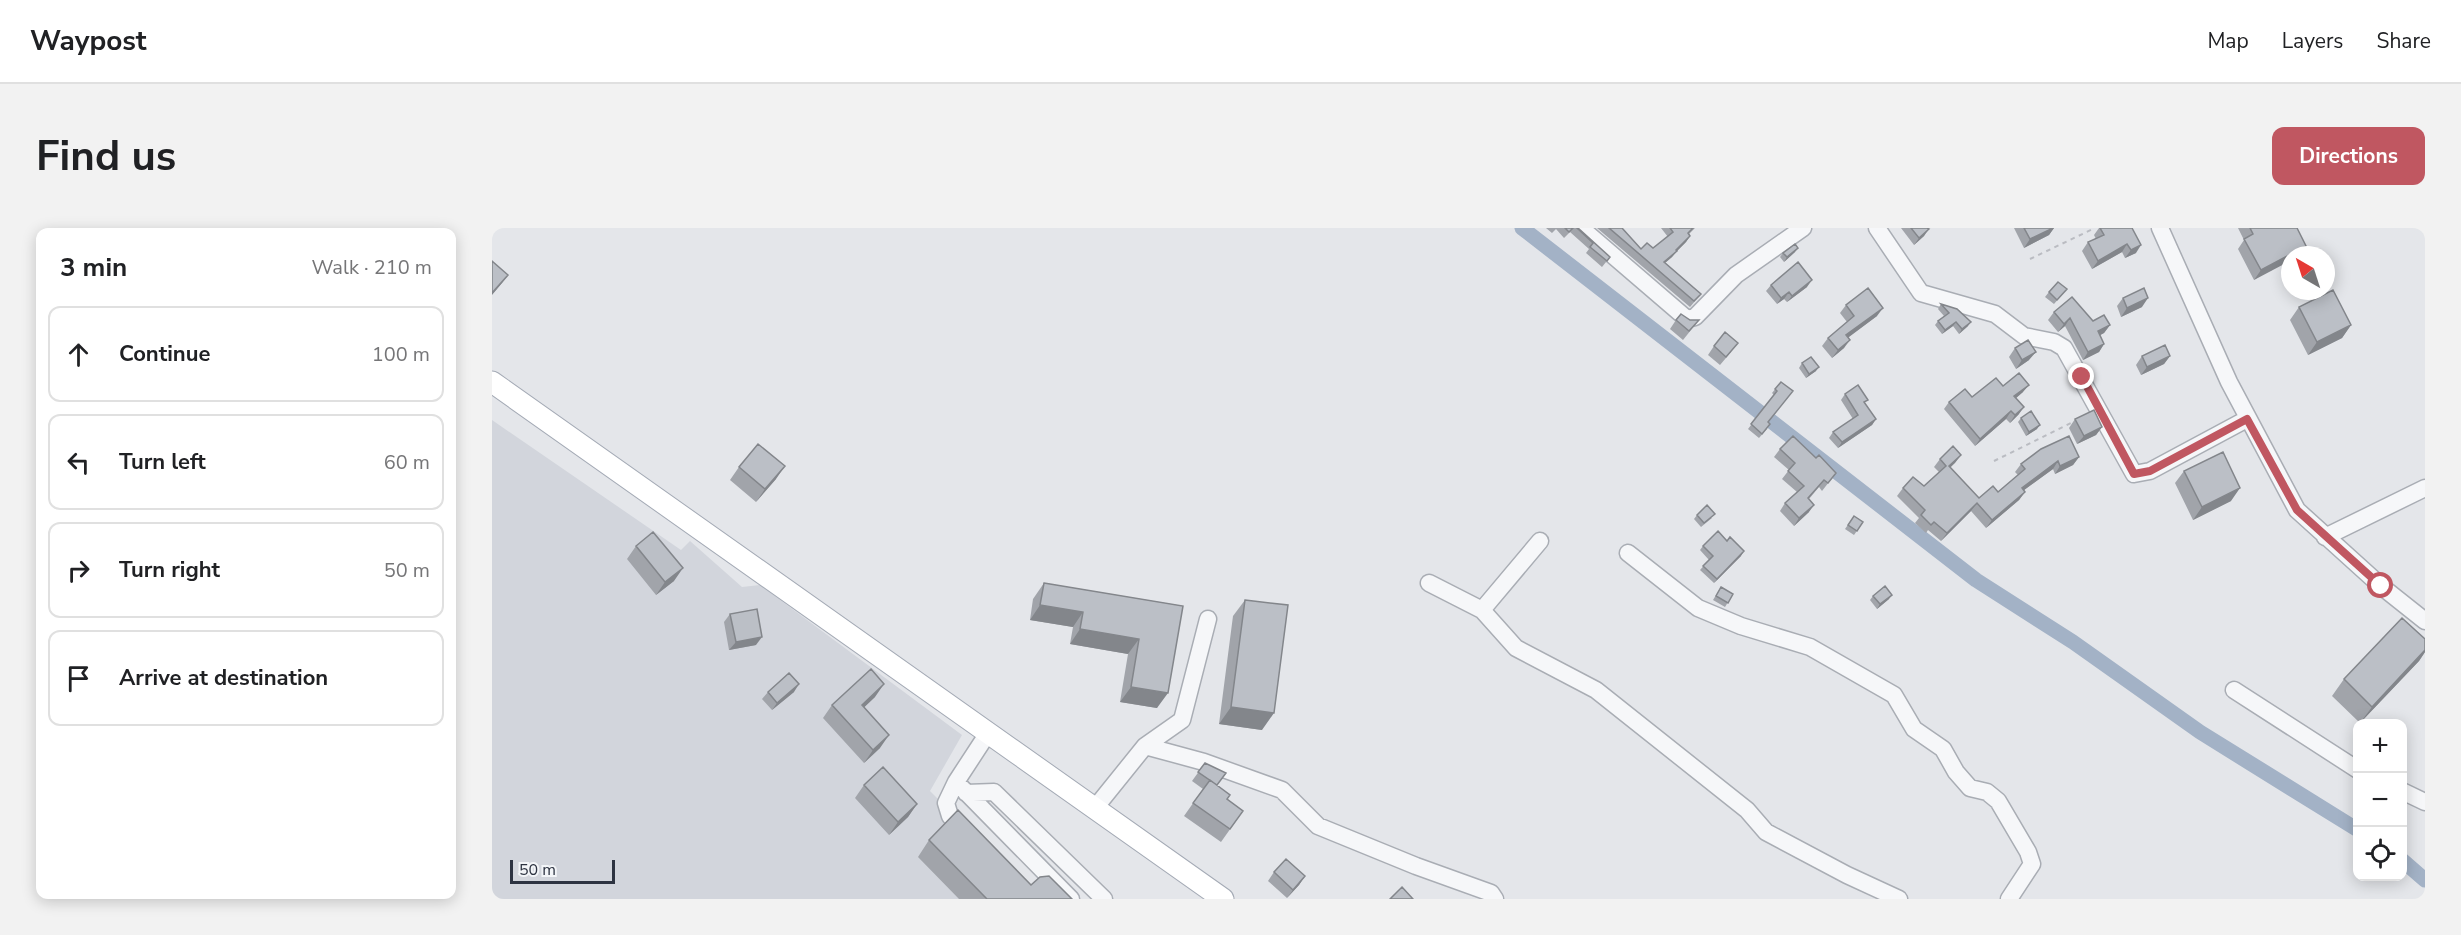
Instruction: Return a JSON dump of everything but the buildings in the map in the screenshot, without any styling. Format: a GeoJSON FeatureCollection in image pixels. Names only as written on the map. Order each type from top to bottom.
{"type":"FeatureCollection","features":[{"type":"Feature","properties":{"kind":"main road"},"geometry":{"type":"LineString","coordinates":[[492,382],[1223,899]]}},
{"type":"Feature","properties":{"kind":"street"},"geometry":{"type":"LineString","coordinates":[[1581,228],[1687,319],[1695,317],[1736,275],[1803,228]]}},
{"type":"Feature","properties":{"kind":"street"},"geometry":{"type":"LineString","coordinates":[[1877,228],[1921,293],[1995,314],[2024,336],[2054,342],[2064,348],[2134,474],[2150,471],[2247,419]]}},
{"type":"Feature","properties":{"kind":"street"},"geometry":{"type":"LineString","coordinates":[[2160,228],[2178,273],[2247,419],[2297,510],[2381,586],[2425,621]]}},
{"type":"Feature","properties":{"kind":"street"},"geometry":{"type":"LineString","coordinates":[[2325,537],[2425,488]]}},
{"type":"Feature","properties":{"kind":"street"},"geometry":{"type":"LineString","coordinates":[[1482,610],[1540,541]]}},
{"type":"Feature","properties":{"kind":"street"},"geometry":{"type":"LineString","coordinates":[[1628,553],[1698,608],[1741,626],[1810,647],[1894,695],[1914,729],[1943,749],[1956,772],[1970,788],[1988,792],[1998,801],[2028,852],[2032,864],[2009,899]]}},
{"type":"Feature","properties":{"kind":"street"},"geometry":{"type":"LineString","coordinates":[[1429,583],[1482,610],[1516,648],[1596,690],[1748,810],[1766,832],[1847,876],[1899,899]]}},
{"type":"Feature","properties":{"kind":"street"},"geometry":{"type":"LineString","coordinates":[[1095,808],[1145,747],[1182,720],[1208,619]]}},
{"type":"Feature","properties":{"kind":"street"},"geometry":{"type":"LineString","coordinates":[[2234,690],[2353,767]]}},
{"type":"Feature","properties":{"kind":"street"},"geometry":{"type":"LineString","coordinates":[[981,847],[950,816],[946,803],[961,787],[988,733]]}},
{"type":"Feature","properties":{"kind":"street"},"geometry":{"type":"LineString","coordinates":[[1145,747],[1204,762],[1282,790],[1318,826],[1416,866],[1491,893],[1495,899]]}},
{"type":"Feature","properties":{"kind":"street"},"geometry":{"type":"LineString","coordinates":[[961,787],[1071,899]]}},
{"type":"Feature","properties":{"kind":"street"},"geometry":{"type":"LineString","coordinates":[[961,787],[994,792],[1104,899]]}},
{"type":"Feature","properties":{"kind":"street"},"geometry":{"type":"LineString","coordinates":[[2407,793],[2425,802]]}},
{"type":"Feature","properties":{"kind":"street"},"geometry":{"type":"LineString","coordinates":[[1032,883],[1040,882],[1048,875]]}},
{"type":"Feature","properties":{"kind":"path"},"geometry":{"type":"LineString","coordinates":[[2030,259],[2095,228]]}},
{"type":"Feature","properties":{"kind":"path"},"geometry":{"type":"LineString","coordinates":[[1994,461],[2099,409]]}},
{"type":"Feature","properties":{"kind":"shaded area"},"geometry":{"type":"Polygon","coordinates":[[[492,420],[681,550],[690,541],[742,587],[760,585],[962,735],[930,791],[1038,899],[492,899],[492,420]]]}},
{"type":"Feature","properties":{"kind":"waterway"},"geometry":{"type":"LineString","coordinates":[[1522,228],[1976,580],[2073,642],[2200,732],[2353,827]]}},
{"type":"Feature","properties":{"kind":"waterway"},"geometry":{"type":"LineString","coordinates":[[2407,864],[2425,880]]}},
{"type":"Feature","properties":{"kind":"route"},"geometry":{"type":"LineString","coordinates":[[2082,377],[2134,474],[2150,471],[2247,419],[2297,510],[2381,586]]}}]}
